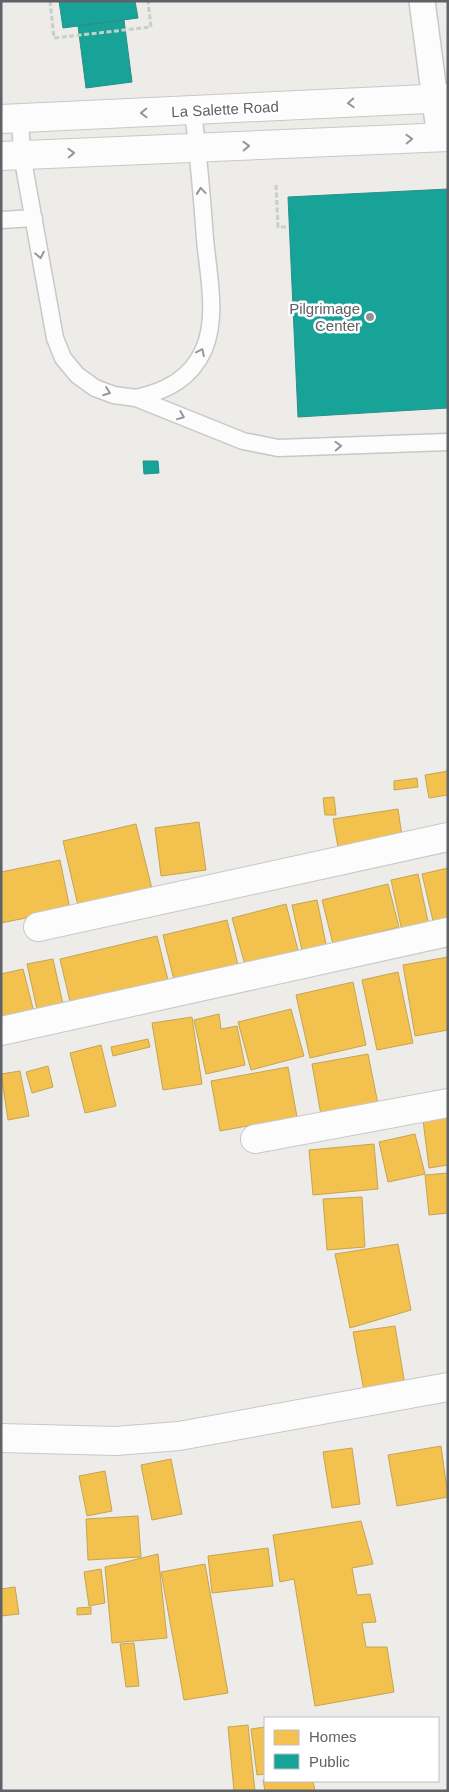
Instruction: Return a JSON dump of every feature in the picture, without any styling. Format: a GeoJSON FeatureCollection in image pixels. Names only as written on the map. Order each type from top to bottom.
{"type":"FeatureCollection","features":[{"type":"Feature","properties":{"kind":"street"},"geometry":{"type":"LineString","coordinates":[[12,156],[444,138],[441,99],[422,1]]}},
{"type":"Feature","properties":{"kind":"street","name":"La Salette Road"},"geometry":{"type":"LineString","coordinates":[[11,118],[441,99]]}},
{"type":"Feature","properties":{"kind":"street"},"geometry":{"type":"LineString","coordinates":[[38,927],[448,837]]}},
{"type":"Feature","properties":{"kind":"street"},"geometry":{"type":"LineString","coordinates":[[1,1031],[448,932]]}},
{"type":"Feature","properties":{"kind":"street"},"geometry":{"type":"LineString","coordinates":[[255,1139],[448,1103]]}},
{"type":"Feature","properties":{"kind":"street"},"geometry":{"type":"LineString","coordinates":[[1,1438],[116,1441],[178,1436],[448,1387]]}},
{"type":"Feature","properties":{"kind":"lane"},"geometry":{"type":"LineString","coordinates":[[136,398],[158,393],[178,383],[194,367],[204,348],[210,326],[210,292],[193,110]]}},
{"type":"Feature","properties":{"kind":"lane"},"geometry":{"type":"LineString","coordinates":[[11,118],[12,156],[34,218],[56,338],[63,358],[77,375],[94,388],[114,396],[136,398],[243,441],[278,448],[448,442]]}},
{"type":"Feature","properties":{"kind":"lane"},"geometry":{"type":"LineString","coordinates":[[1,220],[34,218]]}},
{"type":"Feature","properties":{"kind":"path"},"geometry":{"type":"LineString","coordinates":[[50,1],[54,38],[151,27],[148,1]]}},
{"type":"Feature","properties":{"kind":"path"},"geometry":{"type":"LineString","coordinates":[[276,185],[278,226],[289,226]]}},
{"type":"Feature","properties":{"kind":"building: Homes"},"geometry":{"type":"Polygon","coordinates":[[[448,771],[448,795],[429,798],[425,775],[448,771]]]}},
{"type":"Feature","properties":{"kind":"building: Homes"},"geometry":{"type":"Polygon","coordinates":[[[417,778],[418,787],[394,790],[394,781],[417,778]]]}},
{"type":"Feature","properties":{"kind":"building: Homes"},"geometry":{"type":"Polygon","coordinates":[[[334,797],[336,815],[325,815],[323,798],[334,797]]]}},
{"type":"Feature","properties":{"kind":"building: Homes"},"geometry":{"type":"Polygon","coordinates":[[[398,809],[403,843],[339,853],[333,819],[398,809]]]}},
{"type":"Feature","properties":{"kind":"building: Homes"},"geometry":{"type":"Polygon","coordinates":[[[199,822],[206,870],[161,876],[155,828],[199,822]]]}},
{"type":"Feature","properties":{"kind":"building: Homes"},"geometry":{"type":"Polygon","coordinates":[[[136,824],[153,893],[79,910],[63,841],[136,824]]]}},
{"type":"Feature","properties":{"kind":"building: Homes"},"geometry":{"type":"Polygon","coordinates":[[[60,860],[70,909],[1,923],[1,872],[60,860]]]}},
{"type":"Feature","properties":{"kind":"building: Homes"},"geometry":{"type":"Polygon","coordinates":[[[448,868],[448,918],[433,921],[422,874],[448,868]]]}},
{"type":"Feature","properties":{"kind":"building: Homes"},"geometry":{"type":"Polygon","coordinates":[[[418,874],[429,926],[402,931],[391,880],[418,874]]]}},
{"type":"Feature","properties":{"kind":"building: Homes"},"geometry":{"type":"Polygon","coordinates":[[[388,884],[399,927],[333,944],[322,900],[388,884]]]}},
{"type":"Feature","properties":{"kind":"building: Homes"},"geometry":{"type":"Polygon","coordinates":[[[317,900],[327,949],[303,955],[292,905],[317,900]]]}},
{"type":"Feature","properties":{"kind":"building: Homes"},"geometry":{"type":"Polygon","coordinates":[[[286,904],[298,950],[245,965],[232,918],[286,904]]]}},
{"type":"Feature","properties":{"kind":"building: Homes"},"geometry":{"type":"Polygon","coordinates":[[[227,920],[238,965],[174,980],[163,935],[227,920]]]}},
{"type":"Feature","properties":{"kind":"building: Homes"},"geometry":{"type":"Polygon","coordinates":[[[157,936],[169,984],[71,1006],[60,959],[157,936]]]}},
{"type":"Feature","properties":{"kind":"building: Homes"},"geometry":{"type":"Polygon","coordinates":[[[448,957],[448,1030],[415,1036],[403,965],[448,957]]]}},
{"type":"Feature","properties":{"kind":"building: Homes"},"geometry":{"type":"Polygon","coordinates":[[[53,959],[63,1004],[37,1009],[27,964],[53,959]]]}},
{"type":"Feature","properties":{"kind":"building: Homes"},"geometry":{"type":"Polygon","coordinates":[[[23,969],[34,1012],[1,1020],[1,974],[23,969]]]}},
{"type":"Feature","properties":{"kind":"building: Homes"},"geometry":{"type":"Polygon","coordinates":[[[398,972],[413,1043],[377,1050],[362,980],[398,972]]]}},
{"type":"Feature","properties":{"kind":"building: Homes"},"geometry":{"type":"Polygon","coordinates":[[[353,982],[366,1045],[310,1058],[296,995],[353,982]]]}},
{"type":"Feature","properties":{"kind":"building: Homes"},"geometry":{"type":"Polygon","coordinates":[[[291,1009],[304,1056],[251,1070],[238,1022],[291,1009]]]}},
{"type":"Feature","properties":{"kind":"building: Homes"},"geometry":{"type":"Polygon","coordinates":[[[219,1014],[221,1029],[237,1026],[245,1065],[206,1074],[194,1020],[219,1014]]]}},
{"type":"Feature","properties":{"kind":"building: Homes"},"geometry":{"type":"Polygon","coordinates":[[[192,1017],[202,1084],[163,1090],[152,1023],[192,1017]]]}},
{"type":"Feature","properties":{"kind":"building: Homes"},"geometry":{"type":"Polygon","coordinates":[[[148,1039],[150,1047],[113,1056],[111,1047],[148,1039]]]}},
{"type":"Feature","properties":{"kind":"building: Homes"},"geometry":{"type":"Polygon","coordinates":[[[101,1045],[116,1106],[85,1113],[70,1053],[101,1045]]]}},
{"type":"Feature","properties":{"kind":"building: Homes"},"geometry":{"type":"Polygon","coordinates":[[[368,1054],[378,1104],[321,1115],[312,1064],[368,1054]]]}},
{"type":"Feature","properties":{"kind":"building: Homes"},"geometry":{"type":"Polygon","coordinates":[[[48,1066],[53,1087],[32,1093],[26,1072],[48,1066]]]}},
{"type":"Feature","properties":{"kind":"building: Homes"},"geometry":{"type":"Polygon","coordinates":[[[288,1067],[297,1117],[220,1131],[211,1081],[288,1067]]]}},
{"type":"Feature","properties":{"kind":"building: Homes"},"geometry":{"type":"Polygon","coordinates":[[[20,1071],[29,1116],[8,1120],[1,1074],[20,1071]]]}},
{"type":"Feature","properties":{"kind":"building: Homes"},"geometry":{"type":"Polygon","coordinates":[[[448,1117],[448,1165],[429,1168],[423,1120],[448,1117]]]}},
{"type":"Feature","properties":{"kind":"building: Homes"},"geometry":{"type":"Polygon","coordinates":[[[415,1134],[425,1174],[388,1182],[379,1142],[415,1134]]]}},
{"type":"Feature","properties":{"kind":"building: Homes"},"geometry":{"type":"Polygon","coordinates":[[[374,1144],[378,1189],[313,1195],[309,1150],[374,1144]]]}},
{"type":"Feature","properties":{"kind":"building: Homes"},"geometry":{"type":"Polygon","coordinates":[[[448,1173],[448,1213],[429,1215],[425,1175],[448,1173]]]}},
{"type":"Feature","properties":{"kind":"building: Homes"},"geometry":{"type":"Polygon","coordinates":[[[362,1197],[365,1247],[327,1250],[323,1199],[362,1197]]]}},
{"type":"Feature","properties":{"kind":"building: Homes"},"geometry":{"type":"Polygon","coordinates":[[[398,1244],[411,1310],[350,1328],[335,1254],[398,1244]]]}},
{"type":"Feature","properties":{"kind":"building: Homes"},"geometry":{"type":"Polygon","coordinates":[[[395,1326],[405,1385],[364,1391],[353,1332],[395,1326]]]}},
{"type":"Feature","properties":{"kind":"building: Homes"},"geometry":{"type":"Polygon","coordinates":[[[441,1446],[448,1497],[397,1506],[388,1455],[441,1446]]]}},
{"type":"Feature","properties":{"kind":"building: Homes"},"geometry":{"type":"Polygon","coordinates":[[[352,1448],[360,1504],[332,1508],[323,1452],[352,1448]]]}},
{"type":"Feature","properties":{"kind":"building: Homes"},"geometry":{"type":"Polygon","coordinates":[[[171,1459],[182,1514],[152,1520],[141,1465],[171,1459]]]}},
{"type":"Feature","properties":{"kind":"building: Homes"},"geometry":{"type":"Polygon","coordinates":[[[105,1471],[112,1511],[87,1516],[79,1476],[105,1471]]]}},
{"type":"Feature","properties":{"kind":"building: Homes"},"geometry":{"type":"Polygon","coordinates":[[[138,1516],[141,1557],[88,1560],[86,1519],[138,1516]]]}},
{"type":"Feature","properties":{"kind":"building: Homes"},"geometry":{"type":"Polygon","coordinates":[[[361,1521],[373,1564],[352,1568],[357,1595],[370,1594],[376,1622],[362,1623],[366,1647],[387,1647],[394,1692],[315,1706],[294,1579],[280,1582],[273,1535],[361,1521]]]}},
{"type":"Feature","properties":{"kind":"building: Homes"},"geometry":{"type":"Polygon","coordinates":[[[268,1548],[273,1586],[212,1593],[208,1556],[268,1548]]]}},
{"type":"Feature","properties":{"kind":"building: Homes"},"geometry":{"type":"Polygon","coordinates":[[[158,1554],[167,1638],[112,1643],[105,1567],[158,1554]]]}},
{"type":"Feature","properties":{"kind":"building: Homes"},"geometry":{"type":"Polygon","coordinates":[[[205,1564],[228,1693],[184,1700],[161,1572],[205,1564]]]}},
{"type":"Feature","properties":{"kind":"building: Homes"},"geometry":{"type":"Polygon","coordinates":[[[101,1569],[105,1603],[89,1606],[84,1572],[101,1569]]]}},
{"type":"Feature","properties":{"kind":"building: Homes"},"geometry":{"type":"Polygon","coordinates":[[[15,1587],[19,1614],[1,1616],[1,1589],[15,1587]]]}},
{"type":"Feature","properties":{"kind":"building: Homes"},"geometry":{"type":"Polygon","coordinates":[[[91,1607],[91,1614],[77,1615],[77,1608],[91,1607]]]}},
{"type":"Feature","properties":{"kind":"building: Homes"},"geometry":{"type":"Polygon","coordinates":[[[134,1643],[139,1686],[126,1687],[120,1644],[134,1643]]]}},
{"type":"Feature","properties":{"kind":"building: Homes"},"geometry":{"type":"Polygon","coordinates":[[[248,1725],[255,1791],[234,1791],[228,1727],[248,1725]]]}},
{"type":"Feature","properties":{"kind":"building: Homes"},"geometry":{"type":"Polygon","coordinates":[[[264,1727],[264,1774],[257,1775],[251,1729],[264,1727]]]}},
{"type":"Feature","properties":{"kind":"building: Homes"},"geometry":{"type":"Polygon","coordinates":[[[263,1780],[264,1782],[313,1782],[315,1791],[265,1791],[263,1780]]]}},
{"type":"Feature","properties":{"kind":"building: Public"},"geometry":{"type":"Polygon","coordinates":[[[59,1],[135,1],[138,18],[63,28],[59,1]]]}},
{"type":"Feature","properties":{"kind":"building: Public"},"geometry":{"type":"Polygon","coordinates":[[[124,20],[132,82],[86,88],[78,26],[124,20]]]}},
{"type":"Feature","properties":{"kind":"building: Public","name":"Pilgrimage Center"},"geometry":{"type":"Polygon","coordinates":[[[448,189],[448,408],[298,417],[288,197],[448,189]]]}},
{"type":"Feature","properties":{"kind":"building: Public"},"geometry":{"type":"Polygon","coordinates":[[[143,461],[158,461],[159,473],[144,474],[143,461]]]}},
{"type":"Feature","properties":{"kind":"place","name":"Pilgrimage Center"},"geometry":{"type":"Point","coordinates":[370,317]}}]}
